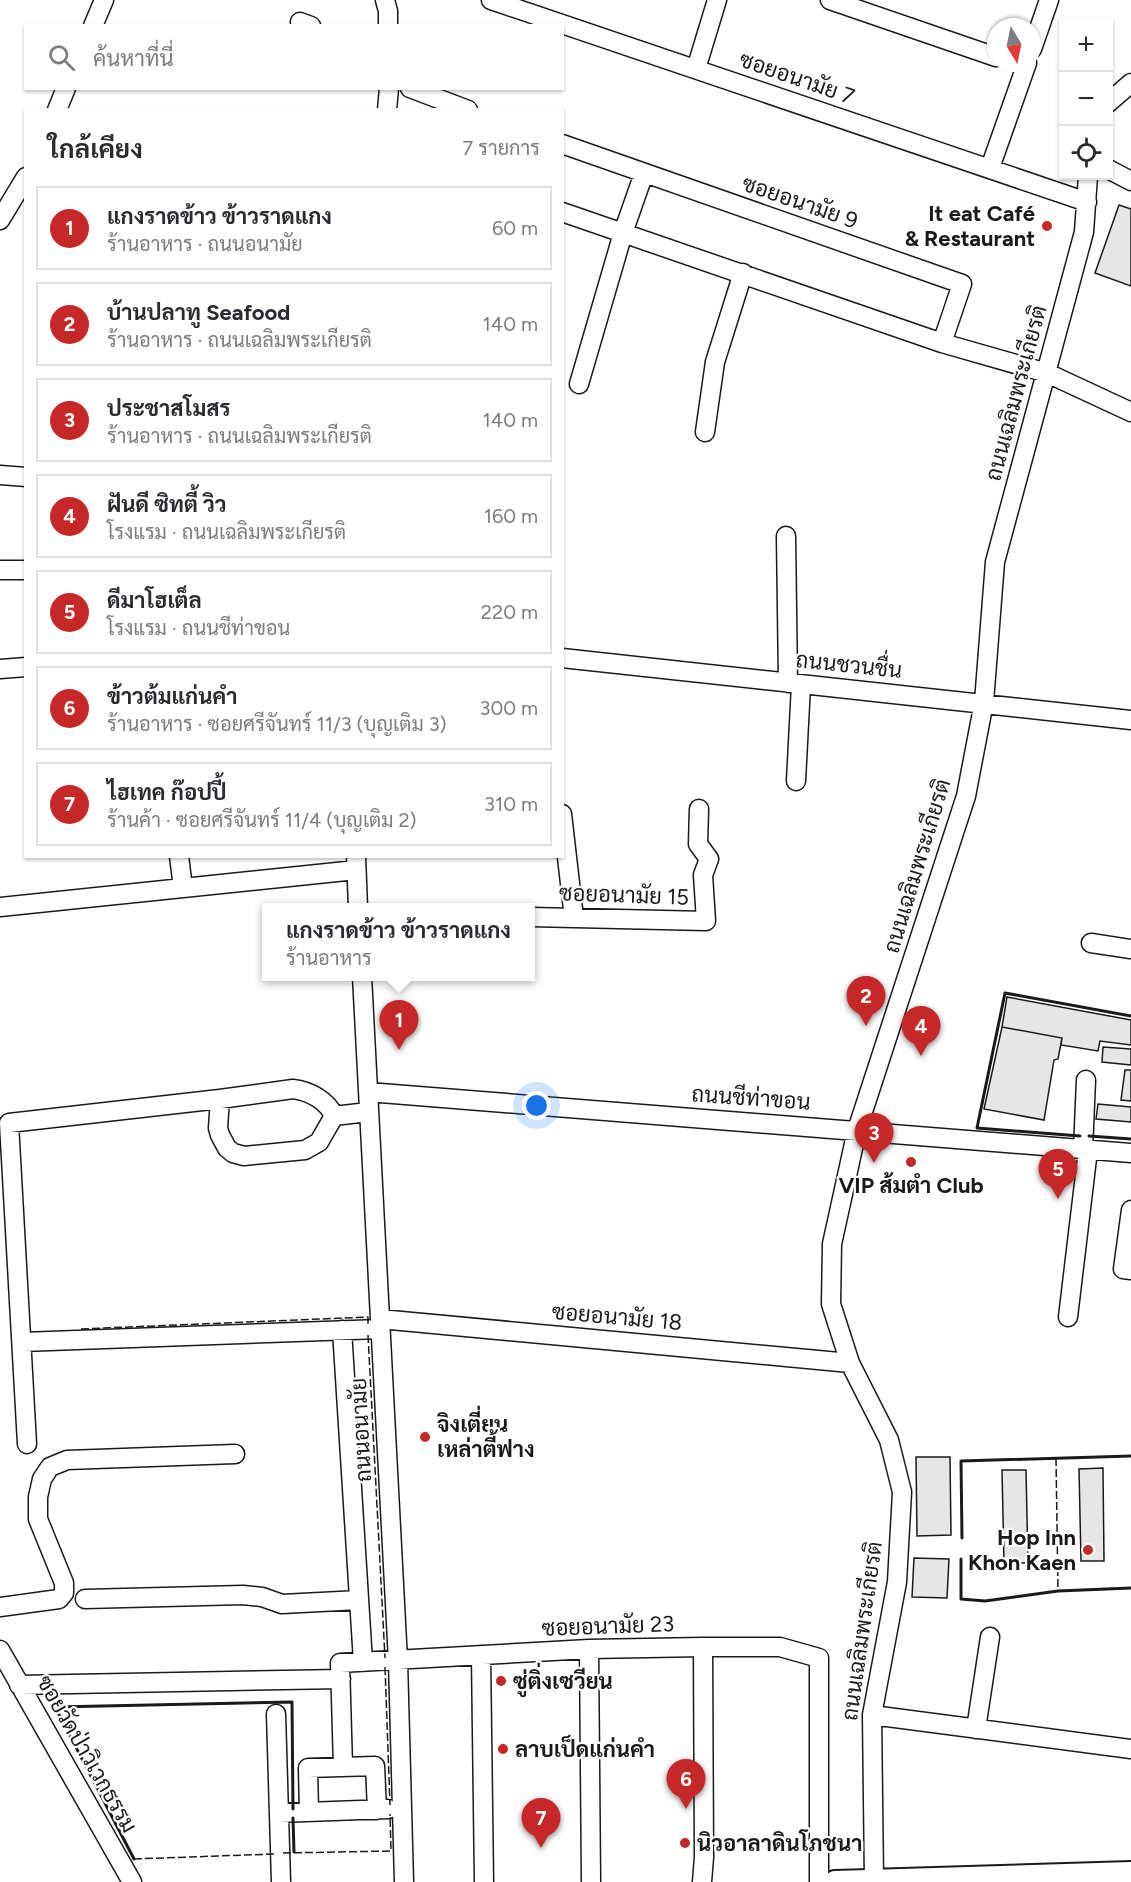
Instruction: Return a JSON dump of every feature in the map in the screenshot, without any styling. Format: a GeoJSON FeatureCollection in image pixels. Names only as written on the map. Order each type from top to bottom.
{"type":"FeatureCollection","features":[{"type":"Feature","properties":{"kind":"main road"},"geometry":{"type":"LineString","coordinates":[[835,1882],[1131,1874]]}},
{"type":"Feature","properties":{"kind":"street"},"geometry":{"type":"LineString","coordinates":[[94,24],[104,0]]}},
{"type":"Feature","properties":{"kind":"street"},"geometry":{"type":"LineString","coordinates":[[385,0],[388,24]]}},
{"type":"Feature","properties":{"kind":"street","name":"ซอยอนามัย 7"},"geometry":{"type":"LineString","coordinates":[[491,0],[562,24]]}},
{"type":"Feature","properties":{"kind":"street"},"geometry":{"type":"LineString","coordinates":[[696,69],[717,0]]}},
{"type":"Feature","properties":{"kind":"street"},"geometry":{"type":"LineString","coordinates":[[830,0],[987,54]]}},
{"type":"Feature","properties":{"kind":"street"},"geometry":{"type":"LineString","coordinates":[[1041,23],[1049,0]]}},
{"type":"Feature","properties":{"kind":"street","name":"ซอยอนามัย 7"},"geometry":{"type":"LineString","coordinates":[[564,25],[1087,202]]}},
{"type":"Feature","properties":{"kind":"street"},"geometry":{"type":"LineString","coordinates":[[990,168],[1019,72]]}},
{"type":"Feature","properties":{"kind":"street"},"geometry":{"type":"LineString","coordinates":[[1113,99],[1131,83]]}},
{"type":"Feature","properties":{"kind":"street"},"geometry":{"type":"LineString","coordinates":[[58,108],[65,90]]}},
{"type":"Feature","properties":{"kind":"street"},"geometry":{"type":"LineString","coordinates":[[387,108],[389,90]]}},
{"type":"Feature","properties":{"kind":"street"},"geometry":{"type":"LineString","coordinates":[[415,90],[463,108]]}},
{"type":"Feature","properties":{"kind":"street","name":"ซอยอนามัย 9"},"geometry":{"type":"LineString","coordinates":[[564,145],[962,284],[942,343]]}},
{"type":"Feature","properties":{"kind":"street"},"geometry":{"type":"LineString","coordinates":[[1113,172],[1131,181]]}},
{"type":"Feature","properties":{"kind":"street"},"geometry":{"type":"LineString","coordinates":[[579,384],[623,233],[644,173]]}},
{"type":"Feature","properties":{"kind":"street"},"geometry":{"type":"LineString","coordinates":[[0,220],[24,180]]}},
{"type":"Feature","properties":{"kind":"street","name":"ถนนเฉลิมพระเกียรติ"},"geometry":{"type":"LineString","coordinates":[[874,1881],[872,1715],[897,1582],[902,1492],[889,1440],[850,1363],[831,1304],[832,1244],[857,1131],[966,796],[984,702],[994,562],[1084,232],[1088,180]]}},
{"type":"Feature","properties":{"kind":"street"},"geometry":{"type":"LineString","coordinates":[[564,213],[942,343],[1047,373],[1131,412]]}},
{"type":"Feature","properties":{"kind":"street"},"geometry":{"type":"LineString","coordinates":[[705,432],[715,362],[742,273]]}},
{"type":"Feature","properties":{"kind":"street"},"geometry":{"type":"LineString","coordinates":[[0,474],[24,477]]}},
{"type":"Feature","properties":{"kind":"street"},"geometry":{"type":"LineString","coordinates":[[786,536],[794,684],[796,781]]}},
{"type":"Feature","properties":{"kind":"street"},"geometry":{"type":"LineString","coordinates":[[0,570],[24,570]]}},
{"type":"Feature","properties":{"kind":"street","name":"ถนนชวนชื่น"},"geometry":{"type":"LineString","coordinates":[[564,658],[984,702],[1131,720]]}},
{"type":"Feature","properties":{"kind":"street"},"geometry":{"type":"LineString","coordinates":[[0,669],[24,666]]}},
{"type":"Feature","properties":{"kind":"street","name":"ซอยอนามัย 15"},"geometry":{"type":"LineString","coordinates":[[535,917],[706,921],[703,875],[709,859],[698,844],[699,809]]}},
{"type":"Feature","properties":{"kind":"street"},"geometry":{"type":"LineString","coordinates":[[564,831],[574,918]]}},
{"type":"Feature","properties":{"kind":"street"},"geometry":{"type":"LineString","coordinates":[[179,858],[183,888]]}},
{"type":"Feature","properties":{"kind":"street"},"geometry":{"type":"LineString","coordinates":[[0,907],[183,888],[324,865],[356,863],[358,903]]}},
{"type":"Feature","properties":{"kind":"street"},"geometry":{"type":"LineString","coordinates":[[1091,944],[1131,949]]}},
{"type":"Feature","properties":{"kind":"street","name":"ถนนอนามัย"},"geometry":{"type":"LineString","coordinates":[[362,981],[398,1661],[404,1882]]}},
{"type":"Feature","properties":{"kind":"street"},"geometry":{"type":"LineString","coordinates":[[1068,1317],[1085,1150],[1086,1080]]}},
{"type":"Feature","properties":{"kind":"street"},"geometry":{"type":"LineString","coordinates":[[27,1444],[9,1123],[299,1090],[319,1098],[331,1108],[334,1116]]}},
{"type":"Feature","properties":{"kind":"street","name":"ถนนชีท่าขอน"},"geometry":{"type":"LineString","coordinates":[[368,1092],[1131,1154]]}},
{"type":"Feature","properties":{"kind":"street"},"geometry":{"type":"LineString","coordinates":[[220,1099],[218,1128],[220,1135],[227,1148],[233,1153],[244,1156],[305,1150],[319,1142],[334,1116]]}},
{"type":"Feature","properties":{"kind":"street"},"geometry":{"type":"LineString","coordinates":[[334,1116],[368,1112]]}},
{"type":"Feature","properties":{"kind":"street"},"geometry":{"type":"LineString","coordinates":[[1131,1210],[1123,1269],[1131,1270]]}},
{"type":"Feature","properties":{"kind":"street","name":"ซอยอนามัย 18"},"geometry":{"type":"LineString","coordinates":[[22,1342],[342,1330],[380,1324],[850,1363]]}},
{"type":"Feature","properties":{"kind":"street"},"geometry":{"type":"LineString","coordinates":[[342,1330],[363,1662]]}},
{"type":"Feature","properties":{"kind":"street"},"geometry":{"type":"LineString","coordinates":[[0,1607],[58,1599],[64,1593],[64,1583],[38,1519],[38,1497],[42,1479],[50,1467],[67,1460],[235,1454]]}},
{"type":"Feature","properties":{"kind":"street"},"geometry":{"type":"LineString","coordinates":[[85,1599],[243,1595],[262,1597],[282,1604],[359,1600]]}},
{"type":"Feature","properties":{"kind":"street"},"geometry":{"type":"LineString","coordinates":[[976,1729],[990,1637]]}},
{"type":"Feature","properties":{"kind":"street"},"geometry":{"type":"LineString","coordinates":[[702,1882],[704,1857],[703,1647]]}},
{"type":"Feature","properties":{"kind":"street","name":"ซอยอนามัย 23"},"geometry":{"type":"LineString","coordinates":[[341,1679],[340,1663],[589,1649],[780,1647],[819,1658],[819,1882]]}},
{"type":"Feature","properties":{"kind":"street"},"geometry":{"type":"LineString","coordinates":[[589,1649],[591,1882]]}},
{"type":"Feature","properties":{"kind":"street","name":"ซอยวัดป่าวิเวกธรรม"},"geometry":{"type":"LineString","coordinates":[[0,1650],[12,1681],[132,1882]]}},
{"type":"Feature","properties":{"kind":"street"},"geometry":{"type":"LineString","coordinates":[[481,1655],[483,1882]]}},
{"type":"Feature","properties":{"kind":"street"},"geometry":{"type":"LineString","coordinates":[[12,1681],[341,1679],[343,1767]]}},
{"type":"Feature","properties":{"kind":"street"},"geometry":{"type":"LineString","coordinates":[[276,1714],[281,1882]]}},
{"type":"Feature","properties":{"kind":"street"},"geometry":{"type":"LineString","coordinates":[[872,1715],[1131,1749]]}},
{"type":"Feature","properties":{"kind":"street"},"geometry":{"type":"LineString","coordinates":[[309,1812],[308,1768],[375,1766],[377,1809]]}},
{"type":"Feature","properties":{"kind":"street"},"geometry":{"type":"LineString","coordinates":[[279,1814],[402,1809]]}},
{"type":"Feature","properties":{"kind":"building"},"geometry":{"type":"Polygon","coordinates":[[[1119,205],[1131,209],[1131,286],[1095,273],[1119,205]]]}},
{"type":"Feature","properties":{"kind":"building"},"geometry":{"type":"Polygon","coordinates":[[[1007,997],[1131,1020],[1131,1045],[1100,1041],[1098,1051],[1061,1045],[1062,1038],[1002,1027],[1007,997]]]}},
{"type":"Feature","properties":{"kind":"building"},"geometry":{"type":"Polygon","coordinates":[[[1002,1027],[1062,1038],[1058,1059],[1054,1060],[1044,1120],[984,1109],[1002,1027]]]}},
{"type":"Feature","properties":{"kind":"building"},"geometry":{"type":"Polygon","coordinates":[[[1103,1047],[1131,1049],[1131,1065],[1102,1062],[1103,1047]]]}},
{"type":"Feature","properties":{"kind":"building"},"geometry":{"type":"Polygon","coordinates":[[[1125,1070],[1131,1070],[1131,1101],[1121,1100],[1125,1070]]]}},
{"type":"Feature","properties":{"kind":"building"},"geometry":{"type":"Polygon","coordinates":[[[1098,1104],[1131,1107],[1131,1122],[1096,1119],[1098,1104]]]}},
{"type":"Feature","properties":{"kind":"building"},"geometry":{"type":"Polygon","coordinates":[[[916,1457],[950,1457],[951,1535],[917,1536],[916,1457]]]}},
{"type":"Feature","properties":{"kind":"building"},"geometry":{"type":"Polygon","coordinates":[[[1103,1468],[1104,1561],[1081,1561],[1079,1469],[1103,1468]]]}},
{"type":"Feature","properties":{"kind":"building"},"geometry":{"type":"Polygon","coordinates":[[[1002,1470],[1026,1470],[1028,1563],[1004,1563],[1002,1470]]]}},
{"type":"Feature","properties":{"kind":"building"},"geometry":{"type":"Polygon","coordinates":[[[914,1558],[949,1559],[947,1598],[912,1597],[914,1558]]]}},
{"type":"Feature","properties":{"kind":"fence"},"geometry":{"type":"LineString","coordinates":[[81,1329],[368,1317],[368,1326]]}},
{"type":"Feature","properties":{"kind":"fence"},"geometry":{"type":"LineString","coordinates":[[368,1335],[385,1658]]}},
{"type":"Feature","properties":{"kind":"fence"},"geometry":{"type":"LineString","coordinates":[[1056,1458],[1058,1591]]}},
{"type":"Feature","properties":{"kind":"fence"},"geometry":{"type":"LineString","coordinates":[[385,1667],[390,1805]]}},
{"type":"Feature","properties":{"kind":"fence"},"geometry":{"type":"LineString","coordinates":[[283,1853],[391,1851],[390,1814]]}},
{"type":"Feature","properties":{"kind":"fence"},"geometry":{"type":"LineString","coordinates":[[134,1859],[274,1854]]}},
{"type":"Feature","properties":{"kind":"wall"},"geometry":{"type":"LineString","coordinates":[[1080,1136],[977,1128],[1005,993],[1131,1016]]}},
{"type":"Feature","properties":{"kind":"wall"},"geometry":{"type":"LineString","coordinates":[[1089,1136],[1131,1139]]}},
{"type":"Feature","properties":{"kind":"wall"},"geometry":{"type":"LineString","coordinates":[[962,1538],[961,1461],[1131,1456]]}},
{"type":"Feature","properties":{"kind":"wall"},"geometry":{"type":"LineString","coordinates":[[961,1559],[961,1599],[985,1601],[1058,1591],[1131,1588]]}},
{"type":"Feature","properties":{"kind":"wall"},"geometry":{"type":"LineString","coordinates":[[134,1859],[55,1707],[292,1702],[293,1809]]}},
{"type":"Feature","properties":{"kind":"wall"},"geometry":{"type":"LineString","coordinates":[[293,1818],[294,1852]]}},
{"type":"Feature","properties":{"kind":"place","name":"It eat Café & Restaurant"},"geometry":{"type":"Point","coordinates":[1047,226]}},
{"type":"Feature","properties":{"kind":"place","name":"บ้านปลาทู Seafood"},"geometry":{"type":"Point","coordinates":[866,1026]}},
{"type":"Feature","properties":{"kind":"place","name":"แกงราดข้าว ข้าวราดแกง"},"geometry":{"type":"Point","coordinates":[399,1050]}},
{"type":"Feature","properties":{"kind":"place","name":"ฝันดี ซิทตี้ วิว"},"geometry":{"type":"Point","coordinates":[921,1056]}},
{"type":"Feature","properties":{"kind":"place","name":"VIP ส้มตำ Club"},"geometry":{"type":"Point","coordinates":[911,1162]}},
{"type":"Feature","properties":{"kind":"place","name":"ประชาสโมสร"},"geometry":{"type":"Point","coordinates":[874,1163]}},
{"type":"Feature","properties":{"kind":"place","name":"ดีมาโฮเต็ล"},"geometry":{"type":"Point","coordinates":[1058,1199]}},
{"type":"Feature","properties":{"kind":"place","name":"จิงเตี่ยน เหล่าตี้ฟาง"},"geometry":{"type":"Point","coordinates":[425,1437]}},
{"type":"Feature","properties":{"kind":"place","name":"Hop Inn Khon Kaen"},"geometry":{"type":"Point","coordinates":[1088,1550]}},
{"type":"Feature","properties":{"kind":"place","name":"ซู่ติ่งเซวียน"},"geometry":{"type":"Point","coordinates":[501,1681]}},
{"type":"Feature","properties":{"kind":"place","name":"ลาบเป็ดแก่นคำ"},"geometry":{"type":"Point","coordinates":[503,1749]}},
{"type":"Feature","properties":{"kind":"place","name":"ข้าวต้มแก่นคำ"},"geometry":{"type":"Point","coordinates":[686,1809]}},
{"type":"Feature","properties":{"kind":"place","name":"นิวอาลาดินโภชนา"},"geometry":{"type":"Point","coordinates":[685,1843]}},
{"type":"Feature","properties":{"kind":"place","name":"ไฮเทค ก๊อปปี้"},"geometry":{"type":"Point","coordinates":[541,1848]}}]}
